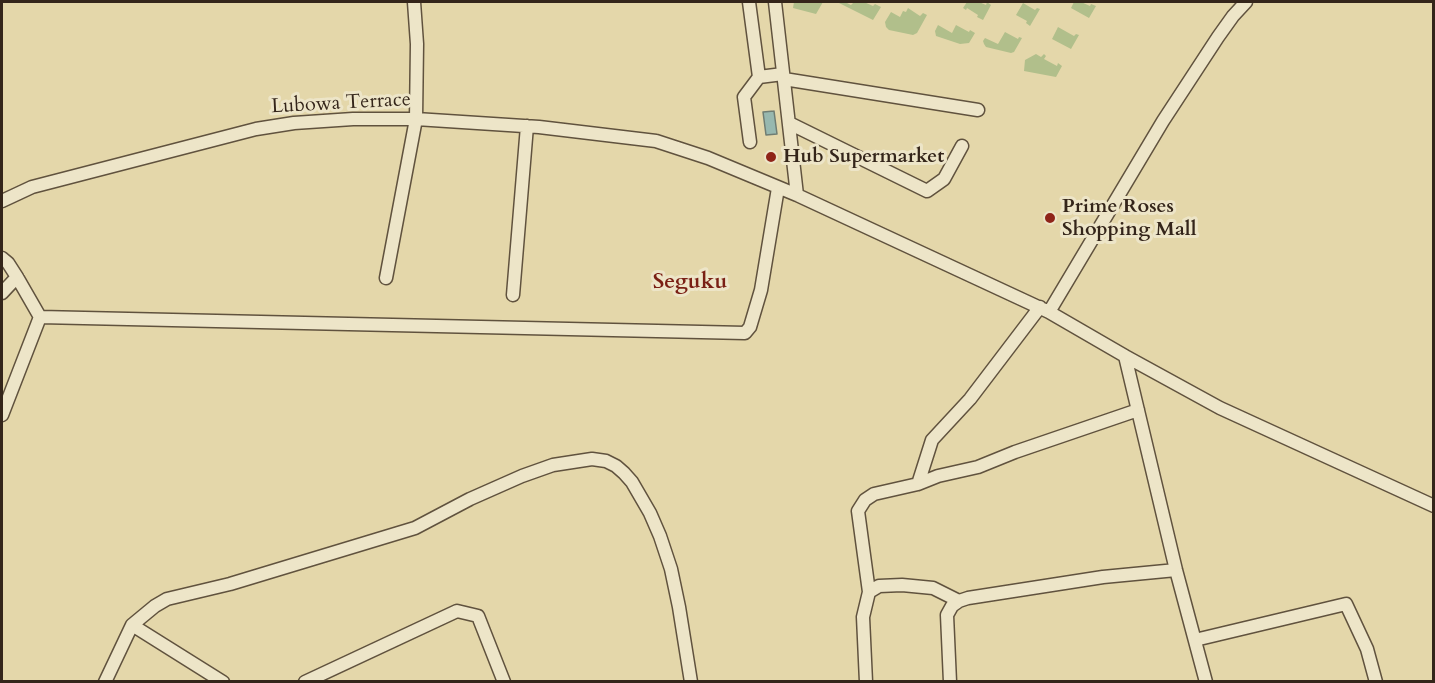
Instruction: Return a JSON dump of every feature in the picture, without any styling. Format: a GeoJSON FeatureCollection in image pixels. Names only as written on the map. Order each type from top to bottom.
{"type":"FeatureCollection","features":[{"type":"Feature","properties":{"kind":"street"},"geometry":{"type":"LineString","coordinates":[[386,278],[416,119],[417,44],[414,2]]}},
{"type":"Feature","properties":{"kind":"street"},"geometry":{"type":"LineString","coordinates":[[749,2],[759,77],[744,97],[750,142]]}},
{"type":"Feature","properties":{"kind":"street"},"geometry":{"type":"LineString","coordinates":[[775,2],[797,195]]}},
{"type":"Feature","properties":{"kind":"street"},"geometry":{"type":"LineString","coordinates":[[918,484],[932,440],[970,399],[1044,310],[1218,37],[1246,2]]}},
{"type":"Feature","properties":{"kind":"street"},"geometry":{"type":"LineString","coordinates":[[759,77],[784,77],[978,110]]}},
{"type":"Feature","properties":{"kind":"street","name":"Lubowa Terrace"},"geometry":{"type":"LineString","coordinates":[[2,201],[32,187],[267,127],[294,123],[353,119],[416,119],[527,126],[656,141],[708,158],[797,195],[1044,310],[1220,408],[1434,506]]}},
{"type":"Feature","properties":{"kind":"street"},"geometry":{"type":"LineString","coordinates":[[789,123],[927,191],[944,179],[962,146]]}},
{"type":"Feature","properties":{"kind":"street"},"geometry":{"type":"LineString","coordinates":[[513,295],[527,126]]}},
{"type":"Feature","properties":{"kind":"street"},"geometry":{"type":"LineString","coordinates":[[40,317],[743,334],[750,327],[761,291],[778,188]]}},
{"type":"Feature","properties":{"kind":"street"},"geometry":{"type":"LineString","coordinates":[[2,258],[8,263],[40,317]]}},
{"type":"Feature","properties":{"kind":"street"},"geometry":{"type":"LineString","coordinates":[[2,293],[17,277]]}},
{"type":"Feature","properties":{"kind":"street"},"geometry":{"type":"LineString","coordinates":[[2,415],[40,317]]}},
{"type":"Feature","properties":{"kind":"street"},"geometry":{"type":"LineString","coordinates":[[1125,356],[1176,570],[1206,681]]}},
{"type":"Feature","properties":{"kind":"street"},"geometry":{"type":"LineString","coordinates":[[866,681],[862,617],[869,592],[858,511],[865,500],[874,494],[918,484],[938,476],[978,468],[1015,452],[1138,410]]}},
{"type":"Feature","properties":{"kind":"street"},"geometry":{"type":"LineString","coordinates":[[105,681],[132,625],[167,599],[230,584],[415,528],[470,499],[553,465],[600,460],[616,466],[632,482],[657,528],[675,588],[692,681]]}},
{"type":"Feature","properties":{"kind":"street"},"geometry":{"type":"LineString","coordinates":[[950,681],[947,615],[951,606],[959,601],[1103,577],[1176,570]]}},
{"type":"Feature","properties":{"kind":"street"},"geometry":{"type":"LineString","coordinates":[[869,592],[879,586],[913,586],[933,588],[959,601]]}},
{"type":"Feature","properties":{"kind":"street"},"geometry":{"type":"LineString","coordinates":[[1195,640],[1346,604],[1367,649],[1376,681]]}},
{"type":"Feature","properties":{"kind":"street"},"geometry":{"type":"LineString","coordinates":[[305,681],[457,611],[478,616],[504,681]]}},
{"type":"Feature","properties":{"kind":"street"},"geometry":{"type":"LineString","coordinates":[[132,625],[223,681]]}},
{"type":"Feature","properties":{"kind":"green space"},"geometry":{"type":"Polygon","coordinates":[[[794,2],[823,2],[816,14],[793,8],[794,2]]]}},
{"type":"Feature","properties":{"kind":"green space"},"geometry":{"type":"Polygon","coordinates":[[[837,2],[851,5],[854,2],[864,2],[881,7],[873,20],[837,2]]]}},
{"type":"Feature","properties":{"kind":"green space"},"geometry":{"type":"Polygon","coordinates":[[[967,2],[979,2],[986,5],[987,2],[991,5],[983,20],[967,8],[966,10],[963,8],[967,2]]]}},
{"type":"Feature","properties":{"kind":"green space"},"geometry":{"type":"Polygon","coordinates":[[[1074,2],[1096,6],[1089,18],[1071,8],[1074,2]]]}},
{"type":"Feature","properties":{"kind":"green space"},"geometry":{"type":"Polygon","coordinates":[[[1023,3],[1035,10],[1040,9],[1030,26],[1026,23],[1027,21],[1016,15],[1023,3]]]}},
{"type":"Feature","properties":{"kind":"green space"},"geometry":{"type":"Polygon","coordinates":[[[908,8],[920,16],[923,13],[927,15],[917,33],[913,35],[889,30],[886,27],[885,22],[891,12],[900,17],[908,8]]]}},
{"type":"Feature","properties":{"kind":"green space"},"geometry":{"type":"Polygon","coordinates":[[[938,25],[952,33],[956,25],[975,33],[969,43],[960,44],[936,36],[935,31],[938,25]]]}},
{"type":"Feature","properties":{"kind":"green space"},"geometry":{"type":"Polygon","coordinates":[[[1058,27],[1074,36],[1079,35],[1071,49],[1052,39],[1058,27]]]}},
{"type":"Feature","properties":{"kind":"green space"},"geometry":{"type":"Polygon","coordinates":[[[1005,32],[1018,39],[1022,38],[1014,52],[986,47],[983,41],[985,38],[998,44],[1005,32]]]}},
{"type":"Feature","properties":{"kind":"green space"},"geometry":{"type":"Polygon","coordinates":[[[1036,54],[1041,57],[1044,54],[1046,56],[1044,59],[1057,66],[1058,63],[1062,66],[1056,77],[1024,71],[1025,60],[1036,54]]]}},
{"type":"Feature","properties":{"kind":"water"},"geometry":{"type":"Polygon","coordinates":[[[774,111],[777,134],[766,135],[763,112],[774,111]]]}},
{"type":"Feature","properties":{"kind":"place","name":"Hub Supermarket"},"geometry":{"type":"Point","coordinates":[771,157]}},
{"type":"Feature","properties":{"kind":"place","name":"Prime Roses Shopping Mall"},"geometry":{"type":"Point","coordinates":[1050,218]}},
{"type":"Feature","properties":{"kind":"district","name":"Seguku"},"geometry":{"type":"Point","coordinates":[690,283]}}]}
